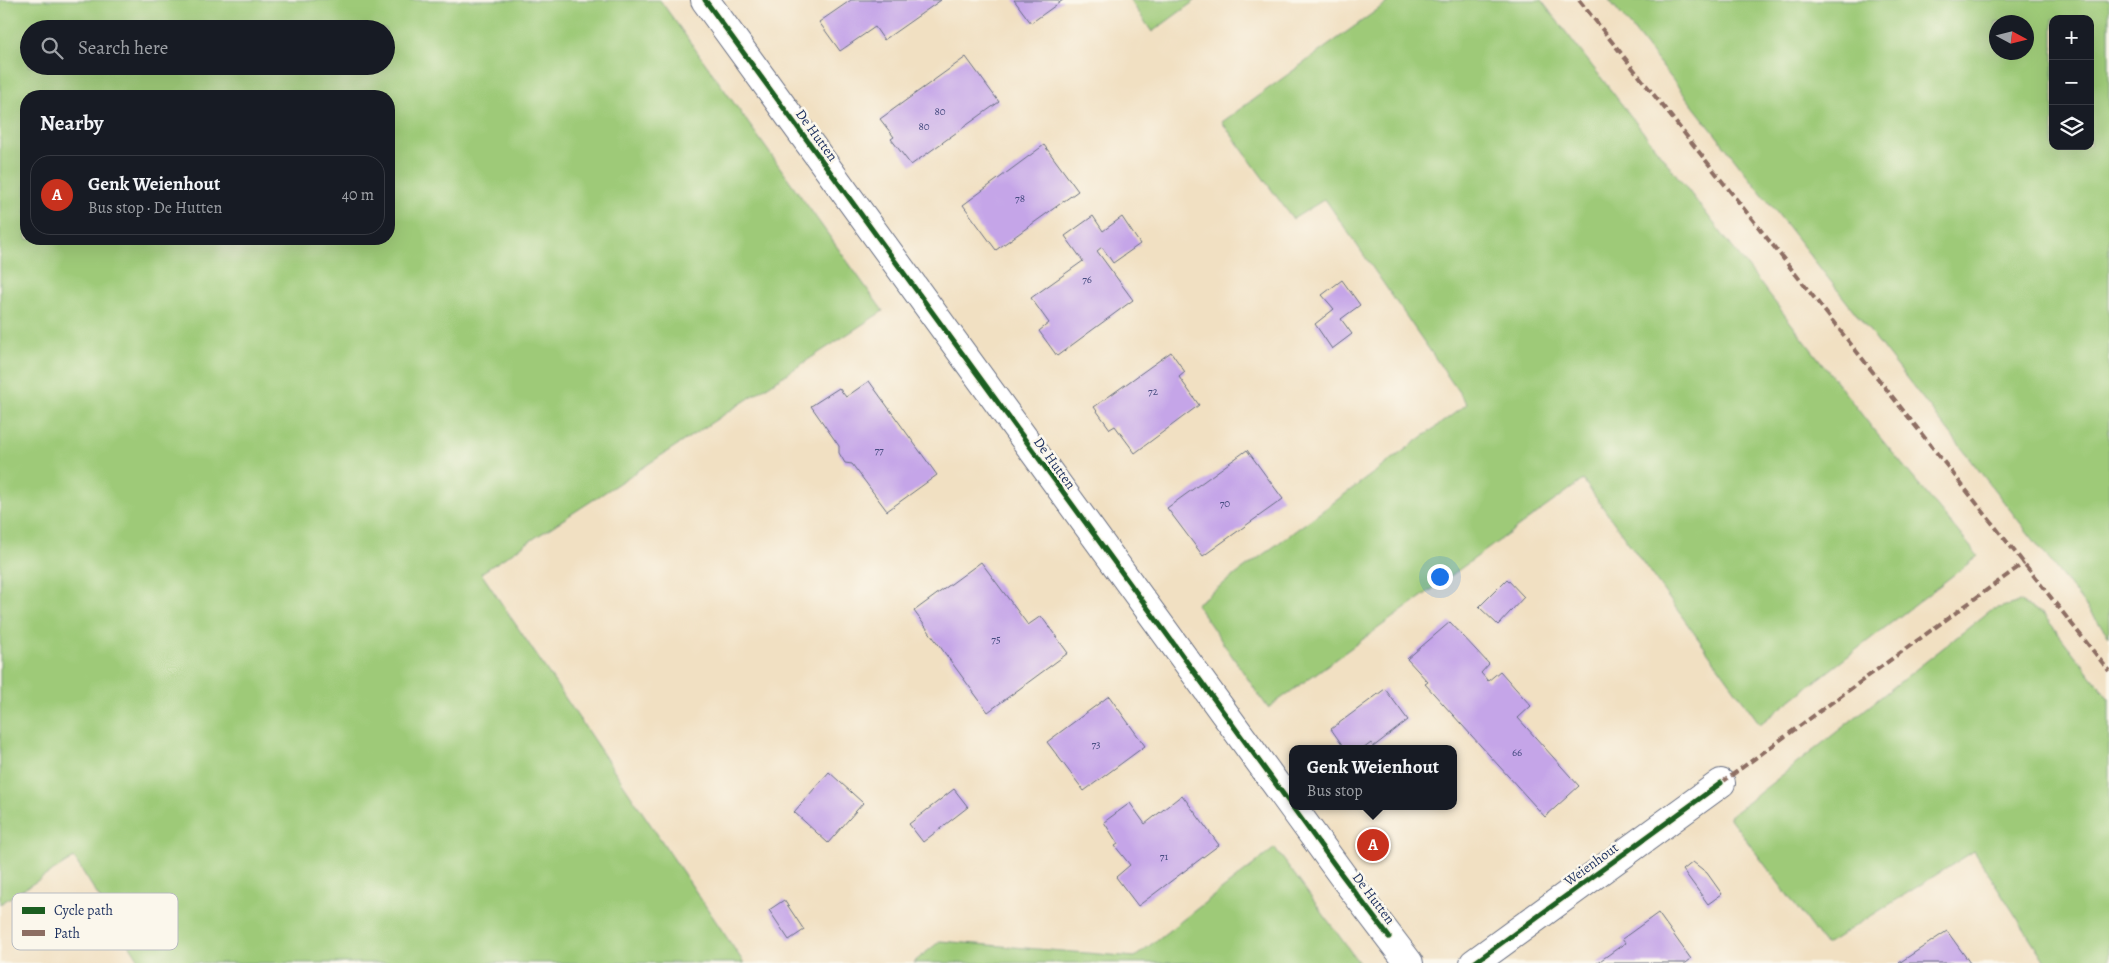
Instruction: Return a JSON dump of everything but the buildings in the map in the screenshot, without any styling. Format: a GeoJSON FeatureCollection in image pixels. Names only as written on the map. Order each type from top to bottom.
{"type":"FeatureCollection","features":[{"type":"Feature","properties":{"kind":"street","name":"De Hutten"},"geometry":{"type":"LineString","coordinates":[[705,0],[1289,802]]}},
{"type":"Feature","properties":{"kind":"street","name":"Weienhout"},"geometry":{"type":"LineString","coordinates":[[1474,963],[1721,783]]}},
{"type":"Feature","properties":{"kind":"street","name":"De Hutten"},"geometry":{"type":"LineString","coordinates":[[1295,810],[1409,963]]}},
{"type":"Feature","properties":{"kind":"green space"},"geometry":{"type":"Polygon","coordinates":[[[0,0],[660,0],[883,311],[481,573],[744,963],[141,963],[133,950],[178,950],[178,893],[96,893],[74,858],[18,893],[12,893],[12,897],[0,904],[0,0]]]}},
{"type":"Feature","properties":{"kind":"green space"},"geometry":{"type":"Polygon","coordinates":[[[1130,0],[1196,0],[1152,32],[1130,0]]]}},
{"type":"Feature","properties":{"kind":"green space"},"geometry":{"type":"Polygon","coordinates":[[[1391,0],[1541,0],[1873,429],[1978,556],[1760,724],[1583,480],[1268,708],[1196,604],[1467,404],[1325,199],[1293,219],[1222,122],[1391,0]]]}},
{"type":"Feature","properties":{"kind":"green space"},"geometry":{"type":"Polygon","coordinates":[[[1609,0],[2109,0],[2109,636],[1628,23],[1609,0]]]}},
{"type":"Feature","properties":{"kind":"green space"},"geometry":{"type":"Polygon","coordinates":[[[2020,602],[2043,614],[2109,699],[2109,963],[2046,963],[1974,851],[1825,945],[1729,817],[1991,610],[2020,602]]]}},
{"type":"Feature","properties":{"kind":"green space"},"geometry":{"type":"Polygon","coordinates":[[[1275,848],[1359,963],[913,963],[940,941],[1135,957],[1275,848]]]}},
{"type":"Feature","properties":{"kind":"marked path"},"geometry":{"type":"LineString","coordinates":[[1579,0],[2109,671]]}},
{"type":"Feature","properties":{"kind":"marked path"},"geometry":{"type":"LineString","coordinates":[[1721,783],[2024,563]]}},
{"type":"Feature","properties":{"kind":"cycle path"},"geometry":{"type":"LineString","coordinates":[[705,0],[1289,802]]}},
{"type":"Feature","properties":{"kind":"cycle path"},"geometry":{"type":"LineString","coordinates":[[1474,963],[1721,783]]}},
{"type":"Feature","properties":{"kind":"cycle path"},"geometry":{"type":"LineString","coordinates":[[1295,810],[1389,937]]}},
{"type":"Feature","properties":{"kind":"place","name":"Genk Weienhout"},"geometry":{"type":"Point","coordinates":[1373,845]}}]}
